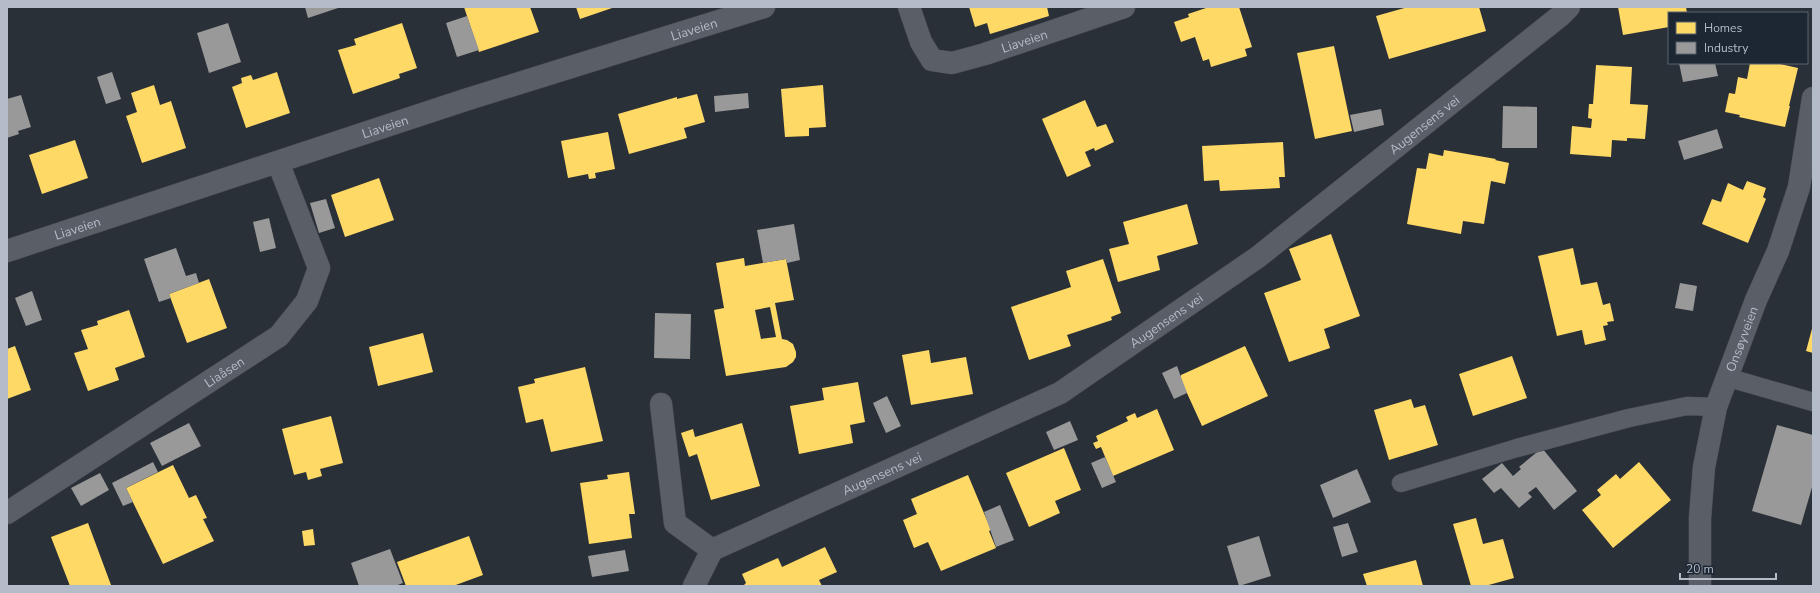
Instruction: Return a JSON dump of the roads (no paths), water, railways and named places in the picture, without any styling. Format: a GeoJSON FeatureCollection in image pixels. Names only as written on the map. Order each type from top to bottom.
{"type":"FeatureCollection","features":[{"type":"Feature","properties":{"kind":"street","name":"Liaveien"},"geometry":{"type":"LineString","coordinates":[[7,251],[472,98],[764,7]]}},
{"type":"Feature","properties":{"kind":"street","name":"Liaveien"},"geometry":{"type":"LineString","coordinates":[[909,7],[921,42],[932,60],[952,63],[985,54],[1124,7]]}},
{"type":"Feature","properties":{"kind":"street","name":"Augensens vei"},"geometry":{"type":"LineString","coordinates":[[712,550],[1060,392],[1258,257],[1560,16],[1569,7]]}},
{"type":"Feature","properties":{"kind":"street","name":"Onsøyveien"},"geometry":{"type":"LineString","coordinates":[[1696,585],[1704,467],[1716,407],[1756,300],[1778,251],[1796,194],[1813,98]]}},
{"type":"Feature","properties":{"kind":"street","name":"Liaåsen"},"geometry":{"type":"LineString","coordinates":[[7,513],[280,336],[307,301],[319,268],[278,162]]}},
{"type":"Feature","properties":{"kind":"street"},"geometry":{"type":"LineString","coordinates":[[661,404],[675,523],[712,550],[694,586]]}},
{"type":"Feature","properties":{"kind":"lane"},"geometry":{"type":"LineString","coordinates":[[1726,378],[1813,402]]}},
{"type":"Feature","properties":{"kind":"lane"},"geometry":{"type":"LineString","coordinates":[[1401,483],[1517,448],[1629,418],[1687,406],[1716,407]]}}]}
